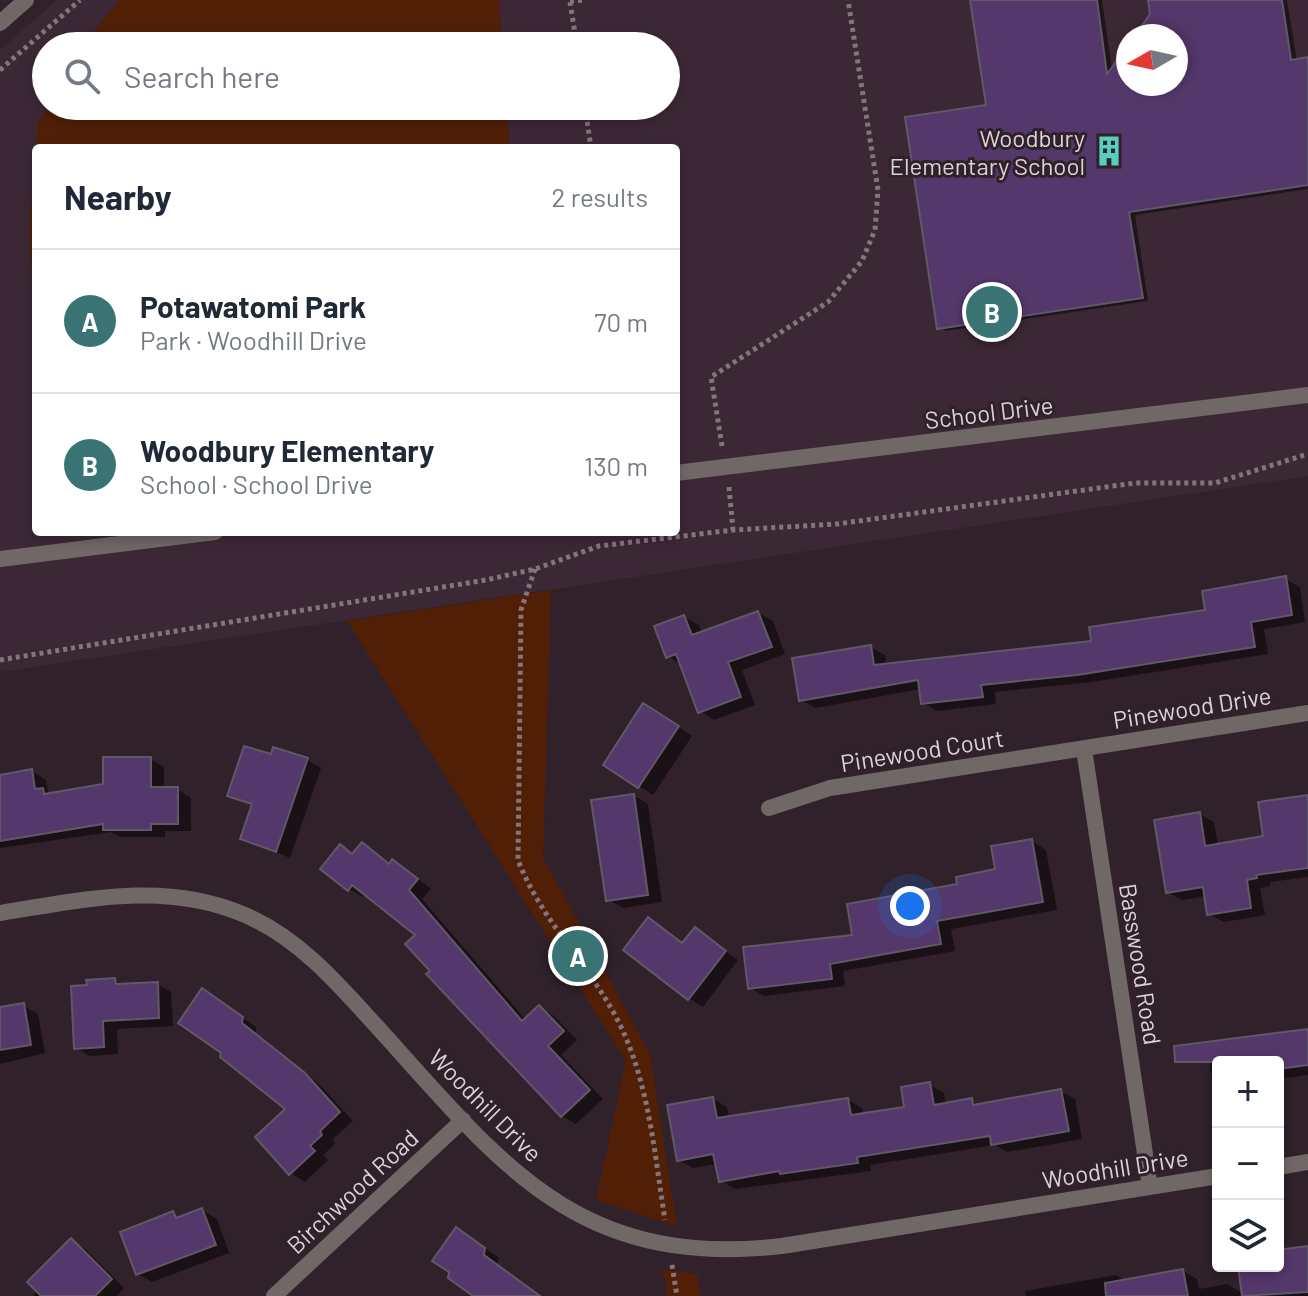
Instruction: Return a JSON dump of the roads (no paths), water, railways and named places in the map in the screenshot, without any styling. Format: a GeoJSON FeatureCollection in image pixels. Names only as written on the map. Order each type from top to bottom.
{"type":"FeatureCollection","features":[{"type":"Feature","properties":{"kind":"street"},"geometry":{"type":"LineString","coordinates":[[0,23],[26,0]]}},
{"type":"Feature","properties":{"kind":"street","name":"School Drive"},"geometry":{"type":"LineString","coordinates":[[680,473],[1308,395]]}},
{"type":"Feature","properties":{"kind":"street"},"geometry":{"type":"LineString","coordinates":[[0,559],[183,536]]}},
{"type":"Feature","properties":{"kind":"street","name":"Pinewood Drive"},"geometry":{"type":"LineString","coordinates":[[1084,749],[1308,713]]}},
{"type":"Feature","properties":{"kind":"street","name":"Pinewood Court"},"geometry":{"type":"LineString","coordinates":[[769,808],[830,788],[1084,749]]}},
{"type":"Feature","properties":{"kind":"street","name":"Basswood Road"},"geometry":{"type":"LineString","coordinates":[[1084,749],[1150,1187]]}},
{"type":"Feature","properties":{"kind":"street","name":"Woodhill Drive"},"geometry":{"type":"LineString","coordinates":[[0,913],[109,895],[159,893],[244,914],[287,938],[328,973],[514,1171],[563,1207],[593,1223],[669,1247],[708,1251],[782,1246],[1212,1177]]}},
{"type":"Feature","properties":{"kind":"street","name":"Birchwood Road"},"geometry":{"type":"LineString","coordinates":[[274,1296],[463,1120]]}},
{"type":"Feature","properties":{"kind":"street"},"geometry":{"type":"LineString","coordinates":[[1284,1166],[1308,1162]]}},
{"type":"Feature","properties":{"kind":"place","name":"Woodbury Elementary School"},"geometry":{"type":"Point","coordinates":[1109,151]}},
{"type":"Feature","properties":{"kind":"place","name":"Woodbury Elementary"},"geometry":{"type":"Point","coordinates":[992,312]}},
{"type":"Feature","properties":{"kind":"place","name":"Potawatomi Park"},"geometry":{"type":"Point","coordinates":[578,956]}}]}
